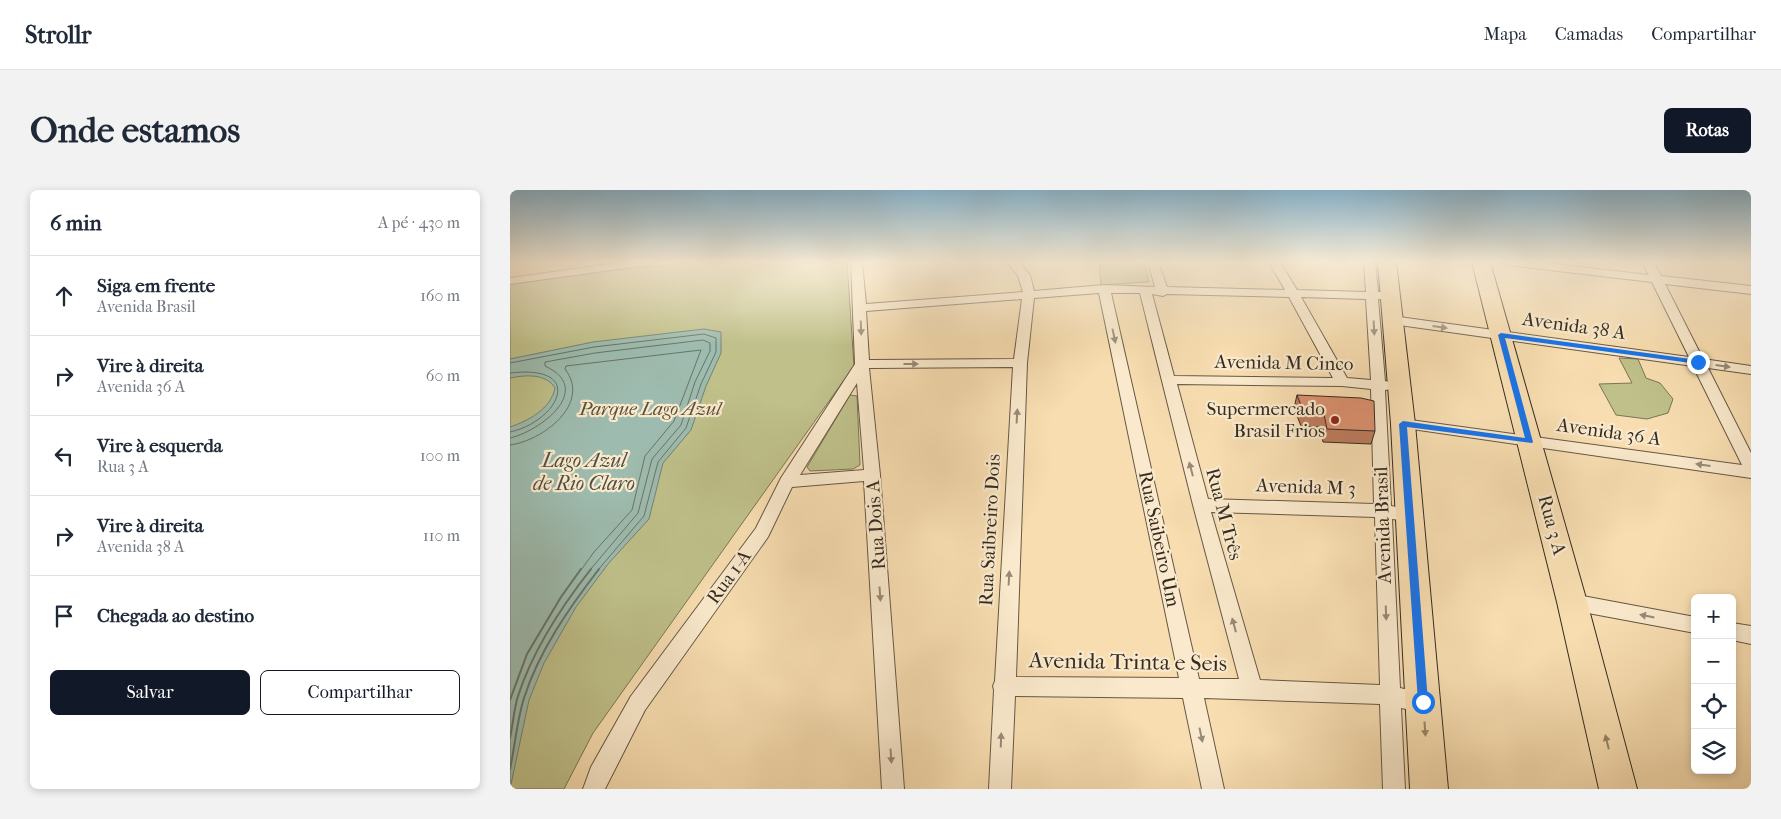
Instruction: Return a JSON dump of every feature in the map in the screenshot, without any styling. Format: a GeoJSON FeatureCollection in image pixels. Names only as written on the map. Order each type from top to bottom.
{"type":"FeatureCollection","features":[{"type":"Feature","properties":{"kind":"main road","name":"Avenida Brasil"},"geometry":{"type":"LineString","coordinates":[[1386,290],[1388,386],[1403,424],[1429,789]]}},
{"type":"Feature","properties":{"kind":"main road","name":"Rua 3 A"},"geometry":{"type":"LineString","coordinates":[[1489,290],[1572,602],[1618,789]]}},
{"type":"Feature","properties":{"kind":"street","name":"Rua Dois A"},"geometry":{"type":"LineString","coordinates":[[858,290],[862,364],[872,475],[893,789]]}},
{"type":"Feature","properties":{"kind":"street","name":"Rua Saibreiro Dois"},"geometry":{"type":"LineString","coordinates":[[1000,789],[1020,363],[1028,290]]}},
{"type":"Feature","properties":{"kind":"street"},"geometry":{"type":"LineString","coordinates":[[860,308],[1090,290]]}},
{"type":"Feature","properties":{"kind":"street","name":"Rua Saibeiro Um"},"geometry":{"type":"LineString","coordinates":[[1104,290],[1213,789]]}},
{"type":"Feature","properties":{"kind":"street"},"geometry":{"type":"LineString","coordinates":[[1145,290],[1293,295],[1385,304]]}},
{"type":"Feature","properties":{"kind":"street","name":"Rua M Três"},"geometry":{"type":"LineString","coordinates":[[1145,290],[1201,505],[1252,689]]}},
{"type":"Feature","properties":{"kind":"street"},"geometry":{"type":"LineString","coordinates":[[1290,290],[1342,382]]}},
{"type":"Feature","properties":{"kind":"street","name":"Avenida Brasil"},"geometry":{"type":"LineString","coordinates":[[1380,290],[1385,304]]}},
{"type":"Feature","properties":{"kind":"street"},"geometry":{"type":"LineString","coordinates":[[1662,290],[1751,470]]}},
{"type":"Feature","properties":{"kind":"street","name":"Avenida 38 A"},"geometry":{"type":"LineString","coordinates":[[1385,304],[1501,335],[1751,370]]}},
{"type":"Feature","properties":{"kind":"street"},"geometry":{"type":"LineString","coordinates":[[862,364],[1020,363]]}},
{"type":"Feature","properties":{"kind":"street","name":"Rua 1-A"},"geometry":{"type":"LineString","coordinates":[[594,789],[599,775],[638,702],[762,532],[787,482],[862,364]]}},
{"type":"Feature","properties":{"kind":"street","name":"Avenida M Cinco"},"geometry":{"type":"LineString","coordinates":[[1168,380],[1342,382],[1388,386]]}},
{"type":"Feature","properties":{"kind":"street","name":"Avenida Brasil"},"geometry":{"type":"LineString","coordinates":[[1388,386],[1383,511],[1388,695],[1394,789]]}},
{"type":"Feature","properties":{"kind":"street","name":"Avenida 36 A"},"geometry":{"type":"LineString","coordinates":[[1403,424],[1751,470]]}},
{"type":"Feature","properties":{"kind":"street"},"geometry":{"type":"LineString","coordinates":[[787,482],[872,475]]}},
{"type":"Feature","properties":{"kind":"street","name":"Avenida M 3"},"geometry":{"type":"LineString","coordinates":[[1201,505],[1383,511],[1409,515]]}},
{"type":"Feature","properties":{"kind":"street"},"geometry":{"type":"LineString","coordinates":[[1572,602],[1691,623]]}},
{"type":"Feature","properties":{"kind":"street"},"geometry":{"type":"LineString","coordinates":[[1736,633],[1751,635]]}},
{"type":"Feature","properties":{"kind":"street","name":"Avenida Trinta e Seis"},"geometry":{"type":"LineString","coordinates":[[1004,686],[1252,689]]}},
{"type":"Feature","properties":{"kind":"street"},"geometry":{"type":"LineString","coordinates":[[1252,689],[1388,695],[1423,702]]}},
{"type":"Feature","properties":{"kind":"green space","name":"Parque Lago Azul"},"geometry":{"type":"Polygon","coordinates":[[[510,290],[849,290],[854,366],[593,733],[564,789],[510,789],[510,290]]]}},
{"type":"Feature","properties":{"kind":"green space"},"geometry":{"type":"Polygon","coordinates":[[[1619,358],[1638,359],[1646,378],[1660,383],[1673,399],[1668,413],[1647,419],[1616,415],[1599,384],[1632,383],[1619,358]]]}},
{"type":"Feature","properties":{"kind":"green space"},"geometry":{"type":"Polygon","coordinates":[[[850,395],[857,396],[860,465],[853,469],[810,471],[807,467],[850,395]]]}},
{"type":"Feature","properties":{"kind":"water","name":"Lago Azul de Rio Claro"},"geometry":{"type":"Polygon","coordinates":[[[704,329],[721,332],[721,353],[706,386],[691,430],[663,463],[649,519],[608,564],[576,607],[544,663],[529,700],[510,789],[510,427],[531,418],[544,408],[553,395],[555,388],[541,377],[522,376],[510,378],[510,359],[593,342],[704,329]]]}},
{"type":"Feature","properties":{"kind":"building"},"geometry":{"type":"Polygon","coordinates":[[[1297,395],[1361,398],[1374,401],[1375,431],[1327,429],[1324,414],[1304,413],[1297,395]]]}},
{"type":"Feature","properties":{"kind":"place","name":"Supermercado Brasil Frios"},"geometry":{"type":"Point","coordinates":[1335,420]}},
{"type":"Feature","properties":{"kind":"route"},"geometry":{"type":"LineString","coordinates":[[1423,702],[1403,424],[1530,442],[1501,335],[1698,362]]}}]}
